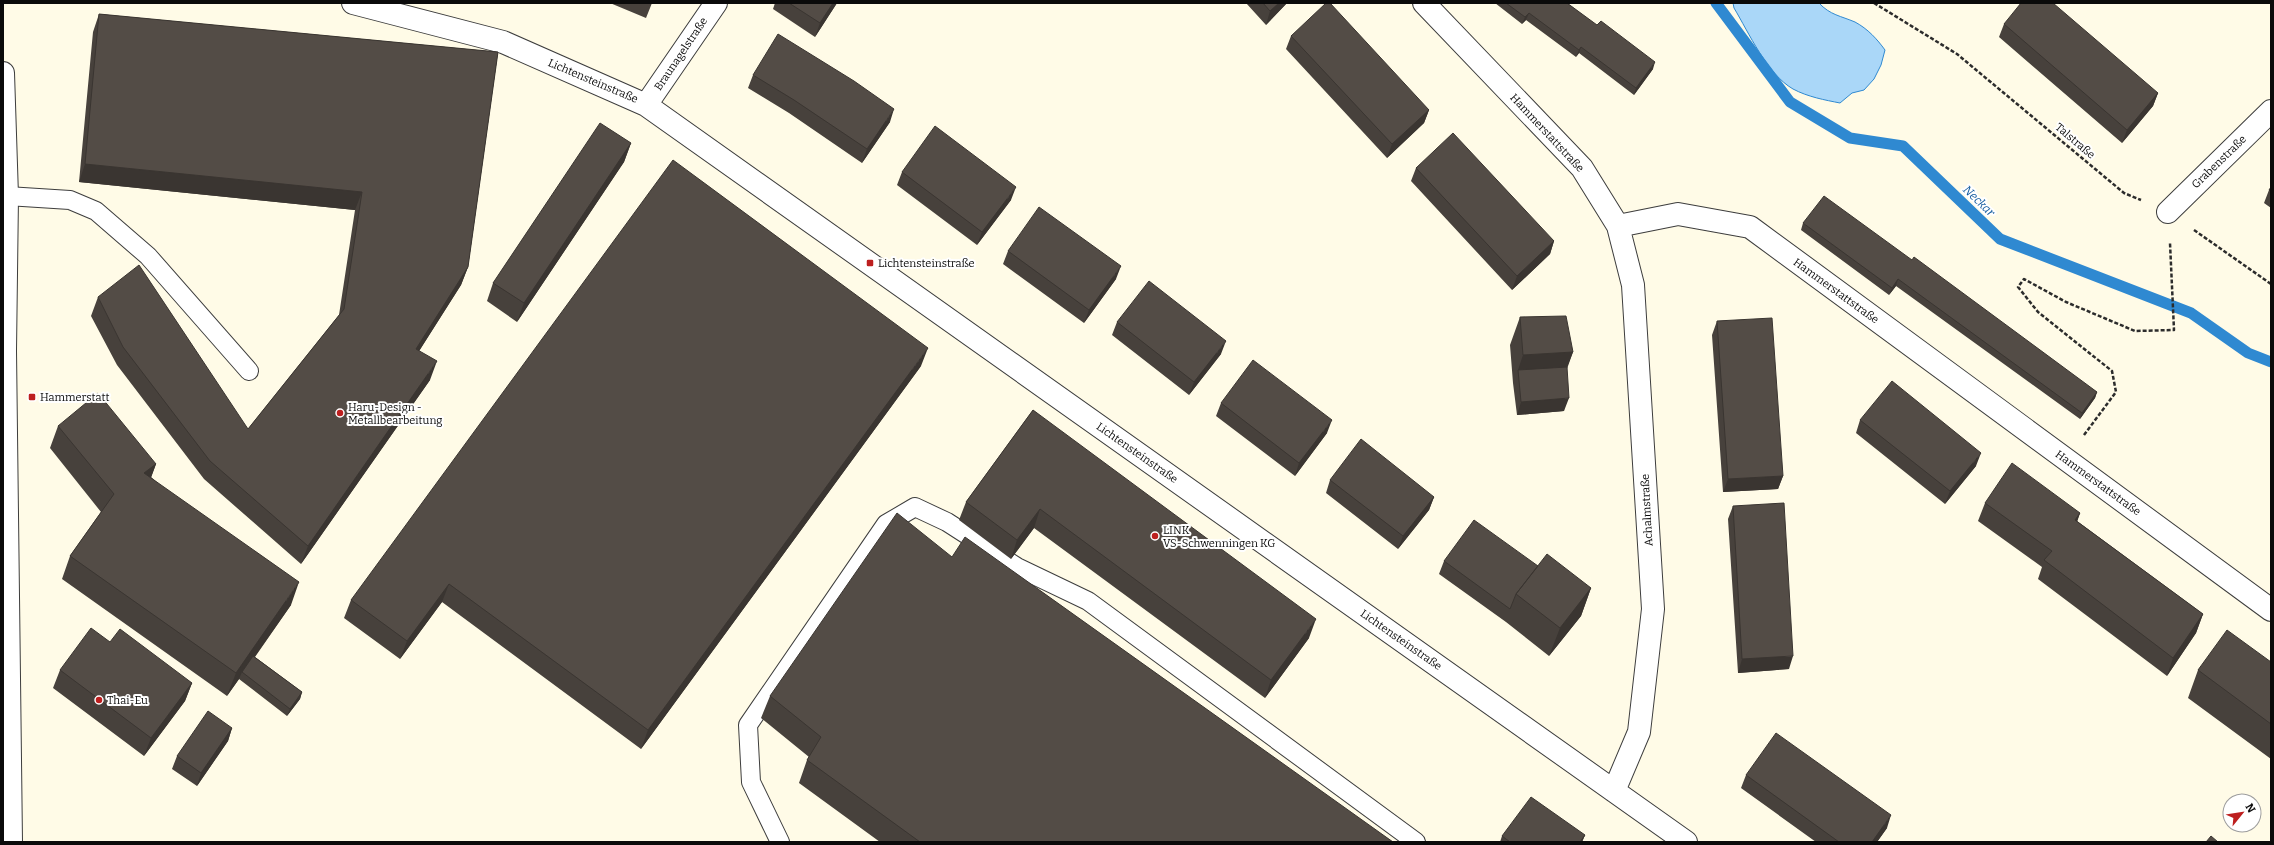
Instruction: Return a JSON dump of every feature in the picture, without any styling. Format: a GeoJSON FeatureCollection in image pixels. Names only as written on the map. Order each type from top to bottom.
{"type":"FeatureCollection","features":[{"type":"Feature","properties":{"kind":"street","name":"Lichtensteinstraße"},"geometry":{"type":"LineString","coordinates":[[353,3],[503,42],[646,104],[1614,791],[1673,838]]}},
{"type":"Feature","properties":{"kind":"street","name":"Braunagelstraße"},"geometry":{"type":"LineString","coordinates":[[646,104],[716,3]]}},
{"type":"Feature","properties":{"kind":"street","name":"Hammerstattstraße"},"geometry":{"type":"LineString","coordinates":[[1424,3],[1582,168],[1618,226],[1678,214],[1750,227],[2271,610]]}},
{"type":"Feature","properties":{"kind":"street"},"geometry":{"type":"LineString","coordinates":[[3,73],[7,196],[5,351],[11,842]]}},
{"type":"Feature","properties":{"kind":"street","name":"Grabenstraße"},"geometry":{"type":"LineString","coordinates":[[2168,212],[2271,111]]}},
{"type":"Feature","properties":{"kind":"street","name":"Achalmstraße"},"geometry":{"type":"LineString","coordinates":[[1614,791],[1639,732],[1653,609],[1634,285],[1618,226]]}},
{"type":"Feature","properties":{"kind":"lane"},"geometry":{"type":"LineString","coordinates":[[7,196],[70,200],[96,211],[148,256],[249,371]]}},
{"type":"Feature","properties":{"kind":"lane"},"geometry":{"type":"LineString","coordinates":[[780,842],[751,782],[748,725],[886,524],[915,507],[947,522],[1017,567],[1088,601],[1416,842]]}},
{"type":"Feature","properties":{"kind":"path","name":"Talstraße"},"geometry":{"type":"LineString","coordinates":[[1874,3],[1957,54],[2124,193],[2168,212],[2271,284]]}},
{"type":"Feature","properties":{"kind":"path"},"geometry":{"type":"LineString","coordinates":[[2065,459],[2116,392],[2112,371],[2038,312],[2018,287],[2024,279],[2066,302],[2135,330],[2174,330],[2170,251]]}},
{"type":"Feature","properties":{"kind":"water"},"geometry":{"type":"Polygon","coordinates":[[[1733,3],[1819,3],[1832,13],[1855,22],[1872,34],[1885,50],[1881,65],[1874,79],[1864,90],[1852,93],[1840,103],[1816,98],[1799,92],[1775,74],[1752,41],[1734,8],[1733,3]]]}},
{"type":"Feature","properties":{"kind":"building"},"geometry":{"type":"Polygon","coordinates":[[[789,3],[833,3],[820,23],[789,3]]]}},
{"type":"Feature","properties":{"kind":"building"},"geometry":{"type":"Polygon","coordinates":[[[1263,3],[1279,3],[1270,11],[1263,3]]]}},
{"type":"Feature","properties":{"kind":"building"},"geometry":{"type":"Polygon","coordinates":[[[1326,3],[1330,3],[1429,110],[1392,144],[1291,36],[1326,3]]]}},
{"type":"Feature","properties":{"kind":"building"},"geometry":{"type":"Polygon","coordinates":[[[1506,3],[1567,3],[1597,25],[1601,21],[1655,62],[1636,88],[1581,47],[1579,50],[1529,13],[1525,17],[1506,3]]]}},
{"type":"Feature","properties":{"kind":"building"},"geometry":{"type":"Polygon","coordinates":[[[2021,3],[2053,3],[2158,93],[2127,130],[2004,24],[2021,3]]]}},
{"type":"Feature","properties":{"kind":"building"},"geometry":{"type":"Polygon","coordinates":[[[99,14],[498,52],[468,267],[416,349],[437,361],[308,546],[210,461],[123,347],[98,297],[139,265],[248,429],[344,309],[362,192],[85,164],[99,14]]]}},
{"type":"Feature","properties":{"kind":"building"},"geometry":{"type":"Polygon","coordinates":[[[778,34],[854,81],[894,109],[867,149],[794,100],[753,75],[778,34]]]}},
{"type":"Feature","properties":{"kind":"building"},"geometry":{"type":"Polygon","coordinates":[[[600,123],[631,143],[524,303],[493,283],[600,123]]]}},
{"type":"Feature","properties":{"kind":"building"},"geometry":{"type":"Polygon","coordinates":[[[935,126],[1016,187],[982,232],[902,172],[935,126]]]}},
{"type":"Feature","properties":{"kind":"building"},"geometry":{"type":"Polygon","coordinates":[[[1453,133],[1554,241],[1517,276],[1416,168],[1453,133]]]}},
{"type":"Feature","properties":{"kind":"building"},"geometry":{"type":"Polygon","coordinates":[[[673,160],[928,348],[648,730],[449,584],[407,641],[351,600],[673,160]]]}},
{"type":"Feature","properties":{"kind":"building"},"geometry":{"type":"Polygon","coordinates":[[[1824,196],[1912,260],[1914,257],[2097,392],[2082,413],[1898,279],[1892,288],[1803,223],[1824,196]]]}},
{"type":"Feature","properties":{"kind":"building"},"geometry":{"type":"Polygon","coordinates":[[[1039,207],[1121,266],[1089,310],[1008,251],[1039,207]]]}},
{"type":"Feature","properties":{"kind":"building"},"geometry":{"type":"Polygon","coordinates":[[[1149,281],[1226,341],[1194,382],[1117,322],[1149,281]]]}},
{"type":"Feature","properties":{"kind":"building"},"geometry":{"type":"Polygon","coordinates":[[[1566,316],[1573,352],[1523,355],[1520,317],[1566,316]]]}},
{"type":"Feature","properties":{"kind":"building"},"geometry":{"type":"Polygon","coordinates":[[[1772,318],[1783,476],[1728,479],[1717,321],[1772,318]]]}},
{"type":"Feature","properties":{"kind":"building"},"geometry":{"type":"Polygon","coordinates":[[[1253,360],[1332,420],[1299,463],[1221,403],[1253,360]]]}},
{"type":"Feature","properties":{"kind":"building"},"geometry":{"type":"Polygon","coordinates":[[[1567,367],[1569,398],[1521,402],[1518,370],[1567,367]]]}},
{"type":"Feature","properties":{"kind":"building"},"geometry":{"type":"Polygon","coordinates":[[[1892,381],[1981,453],[1950,491],[1860,420],[1892,381]]]}},
{"type":"Feature","properties":{"kind":"building"},"geometry":{"type":"Polygon","coordinates":[[[98,393],[156,464],[144,473],[299,582],[236,673],[70,556],[114,494],[58,426],[98,393]]]}},
{"type":"Feature","properties":{"kind":"building"},"geometry":{"type":"Polygon","coordinates":[[[1033,410],[1316,619],[1271,680],[1040,509],[1017,540],[966,502],[1033,410]]]}},
{"type":"Feature","properties":{"kind":"building"},"geometry":{"type":"Polygon","coordinates":[[[1361,439],[1434,497],[1403,536],[1330,480],[1361,439]]]}},
{"type":"Feature","properties":{"kind":"building"},"geometry":{"type":"Polygon","coordinates":[[[2012,463],[2080,513],[2075,520],[2203,614],[2173,658],[2044,560],[2052,551],[1985,503],[2012,463]]]}},
{"type":"Feature","properties":{"kind":"building"},"geometry":{"type":"Polygon","coordinates":[[[1784,503],[1793,656],[1742,659],[1733,506],[1784,503]]]}},
{"type":"Feature","properties":{"kind":"building"},"geometry":{"type":"Polygon","coordinates":[[[897,513],[952,557],[965,537],[1393,842],[920,842],[807,760],[821,737],[770,696],[897,513]]]}},
{"type":"Feature","properties":{"kind":"building"},"geometry":{"type":"Polygon","coordinates":[[[1474,520],[1538,566],[1516,594],[1510,609],[1444,561],[1474,520]]]}},
{"type":"Feature","properties":{"kind":"building"},"geometry":{"type":"Polygon","coordinates":[[[1547,554],[1591,588],[1560,628],[1516,594],[1547,554]]]}},
{"type":"Feature","properties":{"kind":"building"},"geometry":{"type":"Polygon","coordinates":[[[91,628],[110,642],[120,629],[192,683],[151,738],[60,670],[91,628]]]}},
{"type":"Feature","properties":{"kind":"building"},"geometry":{"type":"Polygon","coordinates":[[[2227,630],[2271,662],[2271,724],[2198,670],[2227,630]]]}},
{"type":"Feature","properties":{"kind":"building"},"geometry":{"type":"Polygon","coordinates":[[[253,656],[302,692],[290,709],[242,672],[253,656]]]}},
{"type":"Feature","properties":{"kind":"building"},"geometry":{"type":"Polygon","coordinates":[[[208,711],[232,728],[201,773],[177,756],[208,711]]]}},
{"type":"Feature","properties":{"kind":"building"},"geometry":{"type":"Polygon","coordinates":[[[1776,733],[1891,815],[1872,842],[1839,842],[1746,775],[1776,733]]]}},
{"type":"Feature","properties":{"kind":"building"},"geometry":{"type":"Polygon","coordinates":[[[1531,797],[1585,835],[1580,842],[1510,842],[1502,836],[1531,797]]]}},
{"type":"Feature","properties":{"kind":"building"},"geometry":{"type":"Polygon","coordinates":[[[2211,836],[2218,842],[2206,842],[2211,836]]]}},
{"type":"Feature","properties":{"kind":"waterway","name":"Neckar"},"geometry":{"type":"LineString","coordinates":[[1716,3],[1790,102],[1850,138],[1903,146],[2000,239],[2191,313],[2248,353],[2271,362]]}},
{"type":"Feature","properties":{"kind":"place","name":"Lichtensteinstraße"},"geometry":{"type":"Point","coordinates":[870,263]}},
{"type":"Feature","properties":{"kind":"place","name":"Hammerstatt"},"geometry":{"type":"Point","coordinates":[32,397]}},
{"type":"Feature","properties":{"kind":"place","name":"Haru-Design - Metallbearbeitung"},"geometry":{"type":"Point","coordinates":[340,413]}},
{"type":"Feature","properties":{"kind":"place","name":"LINK VS-Schwenningen KG"},"geometry":{"type":"Point","coordinates":[1155,536]}},
{"type":"Feature","properties":{"kind":"place","name":"Thai-Eu"},"geometry":{"type":"Point","coordinates":[99,700]}}]}
